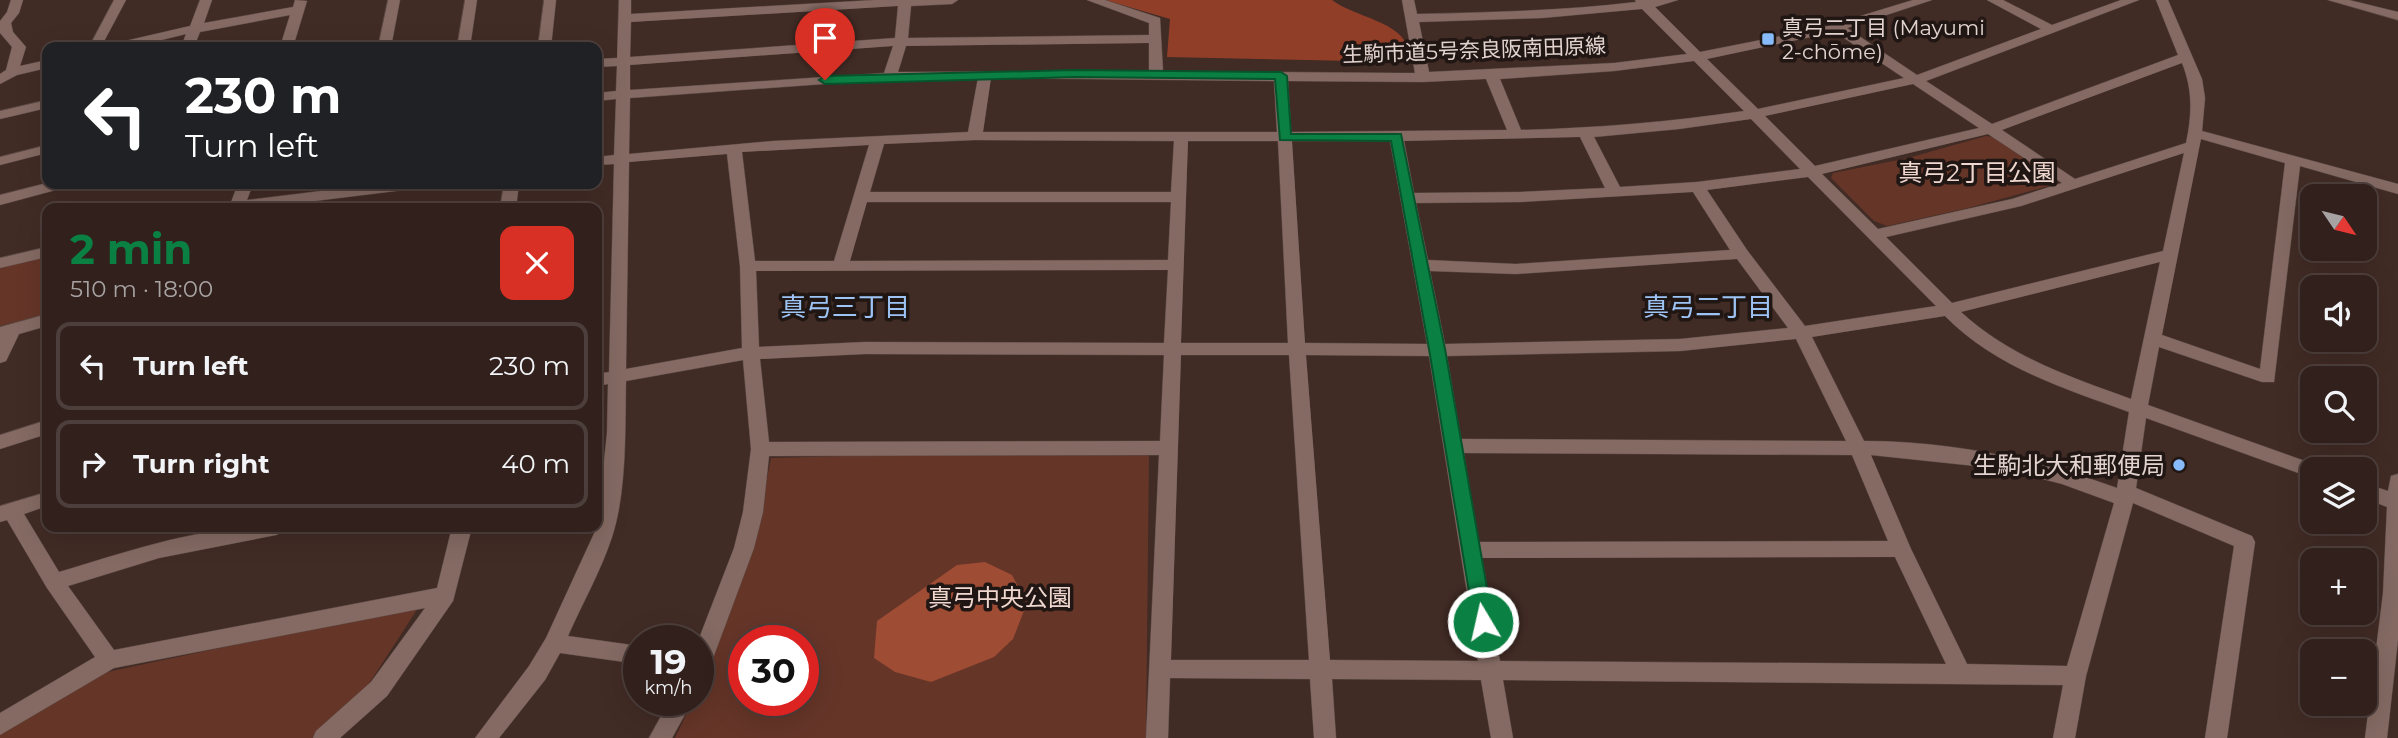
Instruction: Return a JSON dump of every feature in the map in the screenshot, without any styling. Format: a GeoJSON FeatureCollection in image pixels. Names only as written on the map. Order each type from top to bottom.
{"type":"FeatureCollection","features":[{"type":"Feature","properties":{"kind":"street"},"geometry":{"type":"LineString","coordinates":[[6,76],[19,47],[2,24],[13,13],[17,0]]}},
{"type":"Feature","properties":{"kind":"street"},"geometry":{"type":"LineString","coordinates":[[98,42],[120,0]]}},
{"type":"Feature","properties":{"kind":"street"},"geometry":{"type":"LineString","coordinates":[[189,42],[206,0]]}},
{"type":"Feature","properties":{"kind":"street"},"geometry":{"type":"LineString","coordinates":[[385,42],[394,0]]}},
{"type":"Feature","properties":{"kind":"street"},"geometry":{"type":"LineString","coordinates":[[464,42],[471,0]]}},
{"type":"Feature","properties":{"kind":"street"},"geometry":{"type":"LineString","coordinates":[[546,42],[550,0]]}},
{"type":"Feature","properties":{"kind":"street"},"geometry":{"type":"LineString","coordinates":[[602,531],[612,481],[617,376],[625,0]]}},
{"type":"Feature","properties":{"kind":"street"},"geometry":{"type":"LineString","coordinates":[[623,19],[706,6],[952,0]]}},
{"type":"Feature","properties":{"kind":"street"},"geometry":{"type":"LineString","coordinates":[[1093,0],[1155,21],[1156,75]]}},
{"type":"Feature","properties":{"kind":"street"},"geometry":{"type":"LineString","coordinates":[[1408,0],[1423,78]]}},
{"type":"Feature","properties":{"kind":"street"},"geometry":{"type":"LineString","coordinates":[[1411,18],[1521,16],[1672,0]]}},
{"type":"Feature","properties":{"kind":"street","name":"生駒市道5号奈良阪南田原線"},"geometry":{"type":"LineString","coordinates":[[602,97],[890,76],[1423,78],[1599,68],[1697,57],[1769,45],[1839,28],[1926,0]]}},
{"type":"Feature","properties":{"kind":"street"},"geometry":{"type":"LineString","coordinates":[[1993,0],[2052,30]]}},
{"type":"Feature","properties":{"kind":"street"},"geometry":{"type":"LineString","coordinates":[[602,160],[734,148],[975,136],[1285,138],[1585,133],[1755,114],[1918,79],[2133,0]]}},
{"type":"Feature","properties":{"kind":"street"},"geometry":{"type":"LineString","coordinates":[[2064,738],[2076,676],[2125,496],[2138,409],[2172,254],[2193,140],[2198,98],[2195,79],[2162,0]]}},
{"type":"Feature","properties":{"kind":"street"},"geometry":{"type":"LineString","coordinates":[[2334,0],[2398,16]]}},
{"type":"Feature","properties":{"kind":"street"},"geometry":{"type":"LineString","coordinates":[[890,76],[901,43],[905,1]]}},
{"type":"Feature","properties":{"kind":"street"},"geometry":{"type":"LineString","coordinates":[[1643,3],[1973,332],[2021,364],[2300,467]]}},
{"type":"Feature","properties":{"kind":"street"},"geometry":{"type":"LineString","coordinates":[[138,42],[299,5],[288,42]]}},
{"type":"Feature","properties":{"kind":"street"},"geometry":{"type":"LineString","coordinates":[[1839,28],[2073,184]]}},
{"type":"Feature","properties":{"kind":"street"},"geometry":{"type":"LineString","coordinates":[[602,62],[901,43],[1156,39]]}},
{"type":"Feature","properties":{"kind":"street"},"geometry":{"type":"LineString","coordinates":[[1407,198],[1520,197],[1698,187],[1810,172],[1993,129],[2186,57]]}},
{"type":"Feature","properties":{"kind":"street"},"geometry":{"type":"LineString","coordinates":[[6,76],[42,65]]}},
{"type":"Feature","properties":{"kind":"street"},"geometry":{"type":"LineString","coordinates":[[1491,74],[1516,134]]}},
{"type":"Feature","properties":{"kind":"street"},"geometry":{"type":"LineString","coordinates":[[975,136],[985,75]]}},
{"type":"Feature","properties":{"kind":"street"},"geometry":{"type":"LineString","coordinates":[[1281,76],[1297,349],[1325,738]]}},
{"type":"Feature","properties":{"kind":"street"},"geometry":{"type":"LineString","coordinates":[[0,115],[42,105]]}},
{"type":"Feature","properties":{"kind":"street"},"geometry":{"type":"LineString","coordinates":[[1585,133],[1615,192]]}},
{"type":"Feature","properties":{"kind":"street"},"geometry":{"type":"LineString","coordinates":[[1157,738],[1181,137]]}},
{"type":"Feature","properties":{"kind":"street"},"geometry":{"type":"LineString","coordinates":[[1396,137],[1437,349],[1502,738]]}},
{"type":"Feature","properties":{"kind":"street"},"geometry":{"type":"LineString","coordinates":[[841,265],[878,140]]}},
{"type":"Feature","properties":{"kind":"street"},"geometry":{"type":"LineString","coordinates":[[1873,234],[2016,203],[2193,140],[2293,161],[2398,190]]}},
{"type":"Feature","properties":{"kind":"street"},"geometry":{"type":"LineString","coordinates":[[714,626],[744,548],[754,502],[760,449],[751,353],[748,267],[734,148]]}},
{"type":"Feature","properties":{"kind":"street"},"geometry":{"type":"LineString","coordinates":[[0,161],[42,150]]}},
{"type":"Feature","properties":{"kind":"street"},"geometry":{"type":"LineString","coordinates":[[2154,340],[2268,378],[2293,161]]}},
{"type":"Feature","properties":{"kind":"street"},"geometry":{"type":"LineString","coordinates":[[1698,187],[1741,254],[1801,333],[1858,447],[1901,549],[1961,673]]}},
{"type":"Feature","properties":{"kind":"street"},"geometry":{"type":"LineString","coordinates":[[0,200],[43,189]]}},
{"type":"Feature","properties":{"kind":"street"},"geometry":{"type":"LineString","coordinates":[[264,203],[373,189]]}},
{"type":"Feature","properties":{"kind":"street"},"geometry":{"type":"LineString","coordinates":[[862,197],[1178,197]]}},
{"type":"Feature","properties":{"kind":"street"},"geometry":{"type":"LineString","coordinates":[[0,263],[42,253]]}},
{"type":"Feature","properties":{"kind":"street"},"geometry":{"type":"LineString","coordinates":[[1420,265],[1530,268],[1741,254]]}},
{"type":"Feature","properties":{"kind":"street"},"geometry":{"type":"LineString","coordinates":[[602,379],[751,353],[865,348],[1605,349],[1740,341],[1948,310],[2172,254]]}},
{"type":"Feature","properties":{"kind":"street"},"geometry":{"type":"LineString","coordinates":[[748,267],[1176,265]]}},
{"type":"Feature","properties":{"kind":"street"},"geometry":{"type":"LineString","coordinates":[[0,356],[6,332],[42,321]]}},
{"type":"Feature","properties":{"kind":"street"},"geometry":{"type":"LineString","coordinates":[[0,442],[42,428]]}},
{"type":"Feature","properties":{"kind":"street"},"geometry":{"type":"LineString","coordinates":[[1452,446],[1858,447],[1994,460],[2066,477],[2125,496],[2245,542],[2216,738]]}},
{"type":"Feature","properties":{"kind":"street"},"geometry":{"type":"LineString","coordinates":[[760,449],[1168,448]]}},
{"type":"Feature","properties":{"kind":"street"},"geometry":{"type":"LineString","coordinates":[[2376,738],[2396,594],[2398,481]]}},
{"type":"Feature","properties":{"kind":"street"},"geometry":{"type":"LineString","coordinates":[[2377,495],[2398,502]]}},
{"type":"Feature","properties":{"kind":"street"},"geometry":{"type":"LineString","coordinates":[[42,501],[6,512],[109,660]]}},
{"type":"Feature","properties":{"kind":"street"},"geometry":{"type":"LineString","coordinates":[[54,582],[159,550],[251,532]]}},
{"type":"Feature","properties":{"kind":"street"},"geometry":{"type":"LineString","coordinates":[[324,738],[379,689],[446,595],[461,532]]}},
{"type":"Feature","properties":{"kind":"street"},"geometry":{"type":"LineString","coordinates":[[486,738],[537,673],[554,643],[578,596],[602,532]]}},
{"type":"Feature","properties":{"kind":"street"},"geometry":{"type":"LineString","coordinates":[[1471,550],[1901,549]]}},
{"type":"Feature","properties":{"kind":"street"},"geometry":{"type":"LineString","coordinates":[[0,725],[109,660],[446,595]]}},
{"type":"Feature","properties":{"kind":"street"},"geometry":{"type":"LineString","coordinates":[[554,643],[623,653]]}},
{"type":"Feature","properties":{"kind":"street"},"geometry":{"type":"LineString","coordinates":[[1160,669],[1961,673],[2076,676]]}},
{"type":"Feature","properties":{"kind":"street"},"geometry":{"type":"LineString","coordinates":[[660,738],[673,716]]}},
{"type":"Feature","properties":{"kind":"green space","name":"真弓2丁目公園"},"geometry":{"type":"Polygon","coordinates":[[[1986,136],[1998,138],[2055,177],[2056,184],[1887,226],[1874,221],[1831,178],[1833,173],[1908,158],[1986,136]]]}},
{"type":"Feature","properties":{"kind":"green space"},"geometry":{"type":"Polygon","coordinates":[[[42,256],[42,315],[0,326],[0,268],[42,256]]]}},
{"type":"Feature","properties":{"kind":"green space","name":"真弓中央公園"},"geometry":{"type":"Polygon","coordinates":[[[880,455],[1149,455],[1146,738],[675,738],[685,716],[714,716],[714,653],[757,528],[771,458],[880,455]]]}},
{"type":"Feature","properties":{"kind":"green space"},"geometry":{"type":"Polygon","coordinates":[[[420,605],[363,693],[313,738],[0,738],[0,730],[98,674],[420,605]]]}},
{"type":"Feature","properties":{"kind":"shaded area"},"geometry":{"type":"Polygon","coordinates":[[[1105,0],[1332,0],[1388,26],[1398,33],[1408,50],[1355,53],[1354,61],[1167,57],[1170,19],[1105,0]]]}},
{"type":"Feature","properties":{"kind":"shaded area"},"geometry":{"type":"Polygon","coordinates":[[[985,562],[1012,575],[1027,603],[1013,639],[994,657],[931,682],[895,672],[874,658],[877,621],[957,565],[985,562]]]}},
{"type":"Feature","properties":{"kind":"place","name":"真弓二丁目 (Mayumi 2-chōme)"},"geometry":{"type":"Point","coordinates":[1768,39]}},
{"type":"Feature","properties":{"kind":"place","name":"生駒北大和郵便局"},"geometry":{"type":"Point","coordinates":[2179,465]}},
{"type":"Feature","properties":{"kind":"district","name":"真弓三丁目"},"geometry":{"type":"Point","coordinates":[845,307]}},
{"type":"Feature","properties":{"kind":"district","name":"真弓二丁目"},"geometry":{"type":"Point","coordinates":[1708,307]}},
{"type":"Feature","properties":{"kind":"route"},"geometry":{"type":"LineString","coordinates":[[825,80],[1075,74],[1281,76],[1285,138],[1396,137],[1437,349],[1483,622]]}}]}
